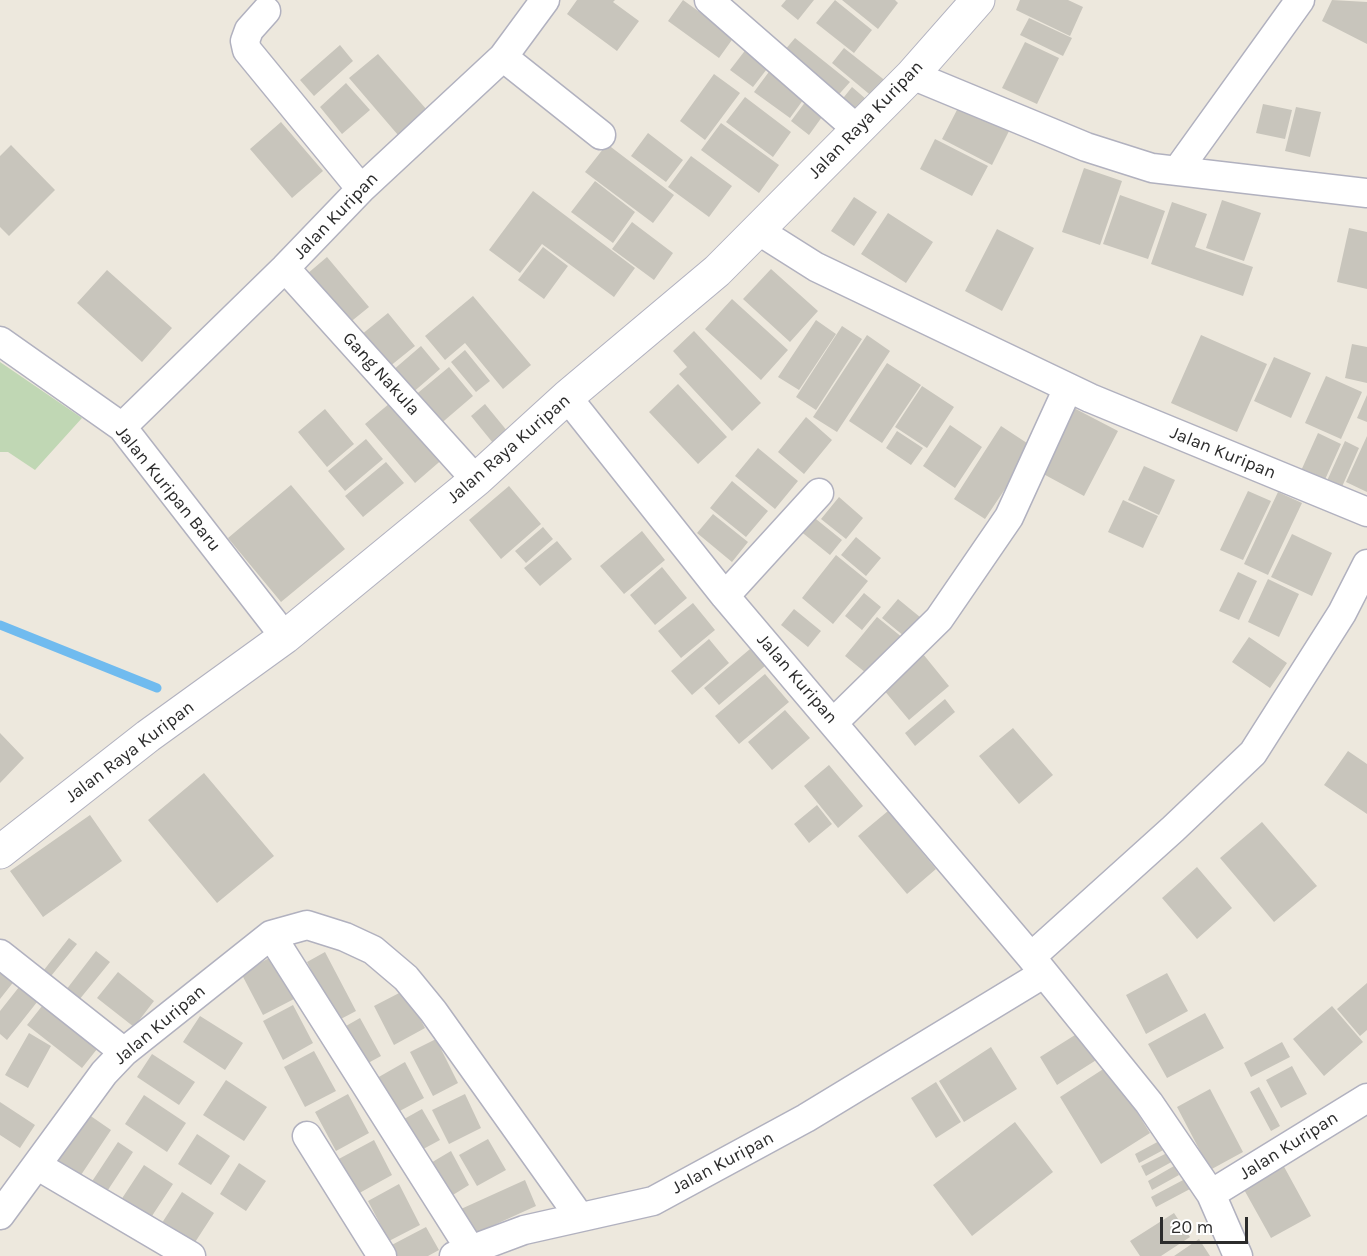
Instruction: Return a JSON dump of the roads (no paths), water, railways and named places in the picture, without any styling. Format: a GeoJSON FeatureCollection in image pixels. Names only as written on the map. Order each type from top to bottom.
{"type":"FeatureCollection","features":[{"type":"Feature","properties":{"kind":"street","name":"Jalan Kuripan"},"geometry":{"type":"LineString","coordinates":[[122,427],[285,268],[361,189],[503,57],[545,0]]}},
{"type":"Feature","properties":{"kind":"street"},"geometry":{"type":"LineString","coordinates":[[709,0],[858,130]]}},
{"type":"Feature","properties":{"kind":"street","name":"Jalan Raya Kuripan"},"geometry":{"type":"LineString","coordinates":[[0,852],[148,736],[285,637],[476,480],[567,397],[717,271],[912,75],[978,0]]}},
{"type":"Feature","properties":{"kind":"street"},"geometry":{"type":"LineString","coordinates":[[1177,171],[1300,0]]}},
{"type":"Feature","properties":{"kind":"street"},"geometry":{"type":"LineString","coordinates":[[265,4],[249,30],[245,41],[247,50],[361,189]]}},
{"type":"Feature","properties":{"kind":"street"},"geometry":{"type":"LineString","coordinates":[[503,57],[601,135]]}},
{"type":"Feature","properties":{"kind":"street"},"geometry":{"type":"LineString","coordinates":[[912,75],[1086,147],[1152,168],[1367,193]]}},
{"type":"Feature","properties":{"kind":"street","name":"Jalan Kuripan"},"geometry":{"type":"LineString","coordinates":[[759,231],[816,267],[1068,388],[1367,512]]}},
{"type":"Feature","properties":{"kind":"street","name":"Gang Nakula"},"geometry":{"type":"LineString","coordinates":[[285,268],[476,480]]}},
{"type":"Feature","properties":{"kind":"street","name":"Jalan Kuripan Baru"},"geometry":{"type":"LineString","coordinates":[[0,341],[122,427],[285,637]]}},
{"type":"Feature","properties":{"kind":"street"},"geometry":{"type":"LineString","coordinates":[[834,722],[939,619],[1009,517],[1068,388]]}},
{"type":"Feature","properties":{"kind":"street","name":"Jalan Kuripan"},"geometry":{"type":"LineString","coordinates":[[567,397],[725,596],[834,722],[1149,1102],[1211,1194],[1238,1256]]}},
{"type":"Feature","properties":{"kind":"street"},"geometry":{"type":"LineString","coordinates":[[725,596],[819,493]]}},
{"type":"Feature","properties":{"kind":"street","name":"Jalan Kuripan"},"geometry":{"type":"LineString","coordinates":[[271,935],[462,1253],[525,1230],[653,1201],[806,1118],[1037,965],[1253,753],[1341,613],[1367,564]]}},
{"type":"Feature","properties":{"kind":"street","name":"Jalan Kuripan"},"geometry":{"type":"LineString","coordinates":[[0,1215],[104,1073],[124,1052],[271,935],[307,925],[345,936],[373,950],[406,978],[433,1011],[579,1216]]}},
{"type":"Feature","properties":{"kind":"street"},"geometry":{"type":"LineString","coordinates":[[0,954],[124,1052]]}},
{"type":"Feature","properties":{"kind":"street","name":"Jalan Kuripan"},"geometry":{"type":"LineString","coordinates":[[1211,1194],[1367,1098]]}},
{"type":"Feature","properties":{"kind":"street"},"geometry":{"type":"LineString","coordinates":[[307,1136],[382,1256]]}},
{"type":"Feature","properties":{"kind":"street"},"geometry":{"type":"LineString","coordinates":[[38,1166],[190,1256]]}},
{"type":"Feature","properties":{"kind":"waterway"},"geometry":{"type":"LineString","coordinates":[[0,625],[157,688]]}}]}
